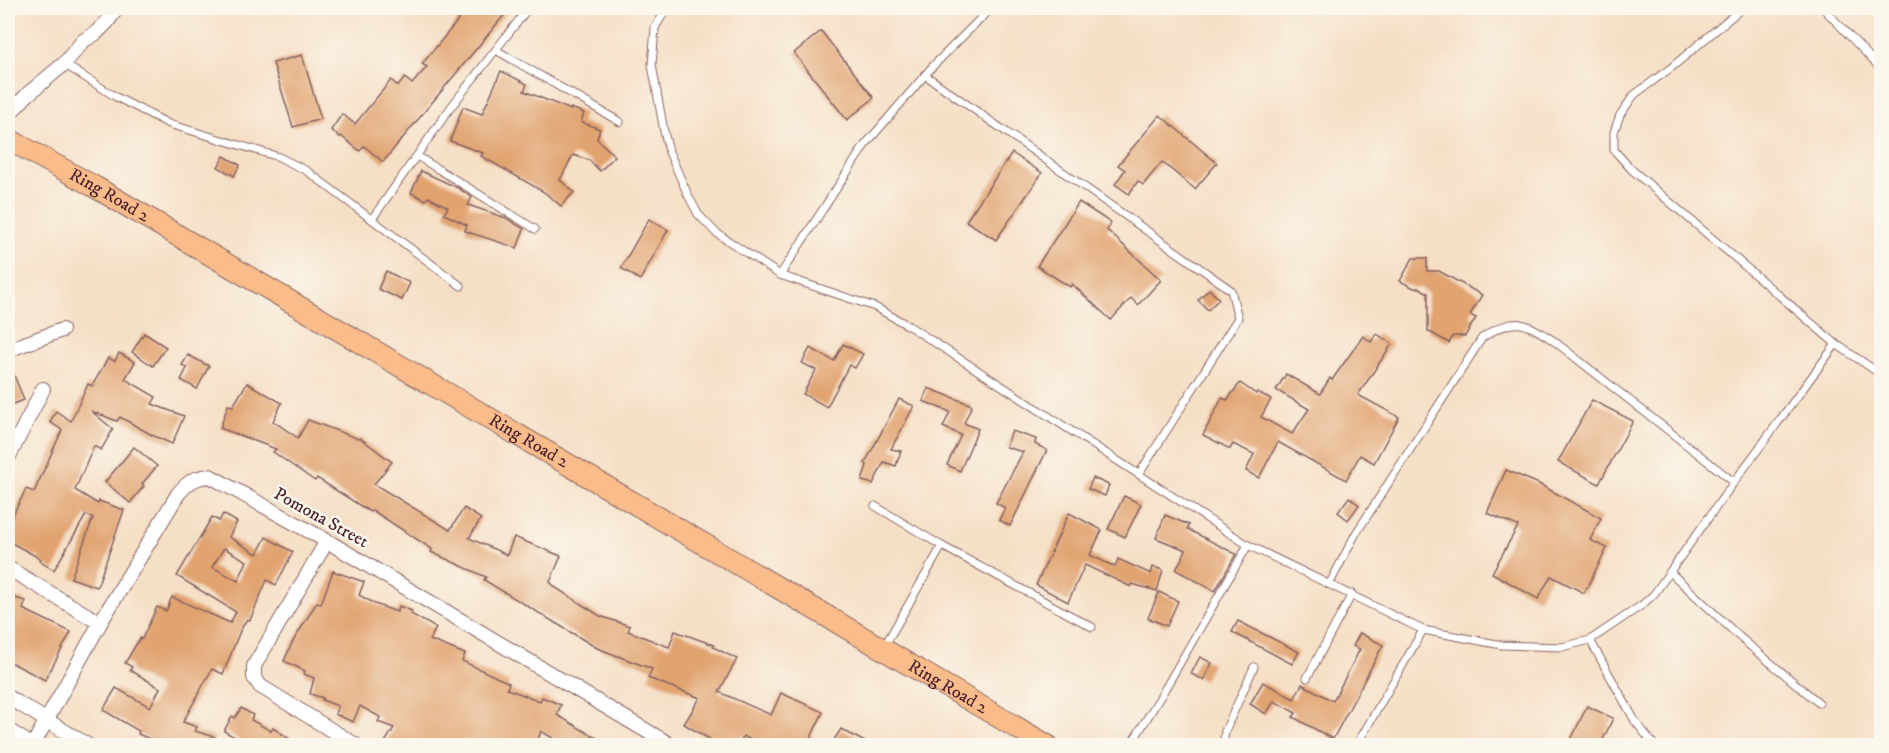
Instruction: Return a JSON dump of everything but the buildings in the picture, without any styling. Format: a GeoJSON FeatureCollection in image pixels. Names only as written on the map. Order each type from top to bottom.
{"type":"FeatureCollection","features":[{"type":"Feature","properties":{"kind":"main road","name":"Ring Road 2"},"geometry":{"type":"LineString","coordinates":[[8,139],[126,205],[1048,746]]}},
{"type":"Feature","properties":{"kind":"street"},"geometry":{"type":"LineString","coordinates":[[8,115],[28,94],[64,64],[83,41],[96,33],[117,8]]}},
{"type":"Feature","properties":{"kind":"street"},"geometry":{"type":"LineString","coordinates":[[8,350],[62,330]]}},
{"type":"Feature","properties":{"kind":"street"},"geometry":{"type":"LineString","coordinates":[[8,458],[43,389]]}},
{"type":"Feature","properties":{"kind":"street","name":"Pomona Street"},"geometry":{"type":"LineString","coordinates":[[33,745],[100,623],[178,494],[187,483],[199,477],[210,476],[327,541],[672,746]]}},
{"type":"Feature","properties":{"kind":"street"},"geometry":{"type":"LineString","coordinates":[[327,541],[254,666],[253,673],[260,686],[357,746]]}},
{"type":"Feature","properties":{"kind":"street"},"geometry":{"type":"LineString","coordinates":[[8,568],[100,623]]}},
{"type":"Feature","properties":{"kind":"street"},"geometry":{"type":"LineString","coordinates":[[8,697],[89,746]]}},
{"type":"Feature","properties":{"kind":"street"},"geometry":{"type":"LineString","coordinates":[[8,730],[33,745]]}},
{"type":"Feature","properties":{"kind":"lane"},"geometry":{"type":"LineString","coordinates":[[667,8],[655,28],[652,65],[664,132],[676,169],[698,214],[715,232],[780,275],[875,307],[909,326],[1248,545],[1423,630],[1502,645],[1562,647],[1590,640],[1642,605],[1654,594],[1836,344]]}},
{"type":"Feature","properties":{"kind":"lane"},"geometry":{"type":"LineString","coordinates":[[780,275],[865,146],[925,75],[991,8]]}},
{"type":"Feature","properties":{"kind":"lane"},"geometry":{"type":"LineString","coordinates":[[1742,8],[1672,67],[1634,95],[1620,114],[1614,132],[1614,150],[1631,169],[1836,344],[1881,375]]}},
{"type":"Feature","properties":{"kind":"lane"},"geometry":{"type":"LineString","coordinates":[[1823,8],[1881,70]]}},
{"type":"Feature","properties":{"kind":"lane"},"geometry":{"type":"LineString","coordinates":[[372,219],[451,107],[526,11]]}},
{"type":"Feature","properties":{"kind":"lane"},"geometry":{"type":"LineString","coordinates":[[496,50],[620,122]]}},
{"type":"Feature","properties":{"kind":"lane"},"geometry":{"type":"LineString","coordinates":[[64,64],[116,97],[169,124],[279,157],[307,171],[461,286]]}},
{"type":"Feature","properties":{"kind":"lane"},"geometry":{"type":"LineString","coordinates":[[925,75],[1231,290],[1238,318],[1139,474]]}},
{"type":"Feature","properties":{"kind":"lane"},"geometry":{"type":"LineString","coordinates":[[417,156],[535,229]]}},
{"type":"Feature","properties":{"kind":"lane"},"geometry":{"type":"LineString","coordinates":[[1330,583],[1355,535],[1482,338],[1497,328],[1514,322],[1533,326],[1554,341],[1734,482]]}},
{"type":"Feature","properties":{"kind":"lane"},"geometry":{"type":"LineString","coordinates":[[874,506],[942,546],[1092,627]]}},
{"type":"Feature","properties":{"kind":"lane"},"geometry":{"type":"LineString","coordinates":[[1130,746],[1248,545]]}},
{"type":"Feature","properties":{"kind":"lane"},"geometry":{"type":"LineString","coordinates":[[883,649],[942,546]]}},
{"type":"Feature","properties":{"kind":"lane"},"geometry":{"type":"LineString","coordinates":[[1670,572],[1743,640],[1819,703]]}},
{"type":"Feature","properties":{"kind":"lane"},"geometry":{"type":"LineString","coordinates":[[1307,678],[1352,594]]}},
{"type":"Feature","properties":{"kind":"lane"},"geometry":{"type":"LineString","coordinates":[[1356,746],[1423,630]]}},
{"type":"Feature","properties":{"kind":"lane"},"geometry":{"type":"LineString","coordinates":[[1590,640],[1635,721],[1655,746]]}},
{"type":"Feature","properties":{"kind":"lane"},"geometry":{"type":"LineString","coordinates":[[1223,746],[1228,722],[1254,667]]}}]}
